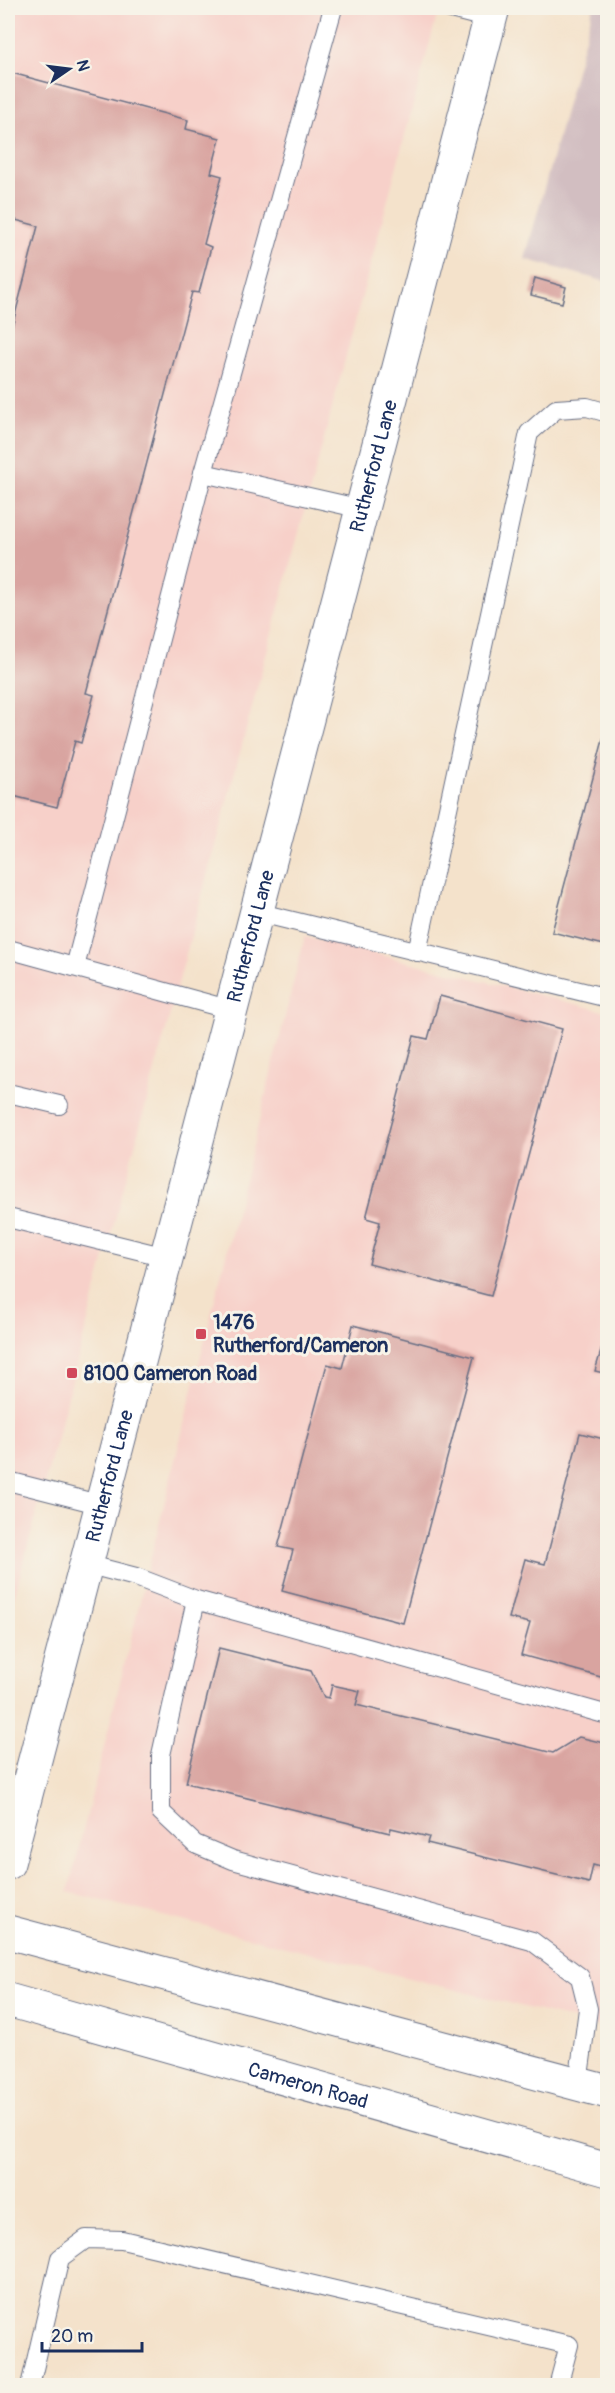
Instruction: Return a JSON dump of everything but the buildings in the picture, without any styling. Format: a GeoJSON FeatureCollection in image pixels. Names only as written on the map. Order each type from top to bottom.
{"type":"FeatureCollection","features":[{"type":"Feature","properties":{"kind":"street","name":"Rutherford Lane"},"geometry":{"type":"LineString","coordinates":[[8,1863],[492,13]]}},
{"type":"Feature","properties":{"kind":"street"},"geometry":{"type":"LineString","coordinates":[[8,1932],[593,2088]]}},
{"type":"Feature","properties":{"kind":"street","name":"Cameron Road"},"geometry":{"type":"LineString","coordinates":[[8,2000],[608,2170]]}},
{"type":"Feature","properties":{"kind":"lane"},"geometry":{"type":"LineString","coordinates":[[75,967],[202,473],[333,8]]}},
{"type":"Feature","properties":{"kind":"lane"},"geometry":{"type":"LineString","coordinates":[[447,8],[492,13]]}},
{"type":"Feature","properties":{"kind":"lane"},"geometry":{"type":"LineString","coordinates":[[417,951],[530,433],[556,409],[586,408],[608,413]]}},
{"type":"Feature","properties":{"kind":"lane"},"geometry":{"type":"LineString","coordinates":[[202,473],[362,509]]}},
{"type":"Feature","properties":{"kind":"lane"},"geometry":{"type":"LineString","coordinates":[[256,912],[608,998]]}},
{"type":"Feature","properties":{"kind":"lane"},"geometry":{"type":"LineString","coordinates":[[8,949],[231,1010]]}},
{"type":"Feature","properties":{"kind":"lane"},"geometry":{"type":"LineString","coordinates":[[8,1093],[59,1105]]}},
{"type":"Feature","properties":{"kind":"lane"},"geometry":{"type":"LineString","coordinates":[[8,1218],[166,1257]]}},
{"type":"Feature","properties":{"kind":"lane"},"geometry":{"type":"LineString","coordinates":[[8,1481],[102,1505]]}},
{"type":"Feature","properties":{"kind":"lane"},"geometry":{"type":"LineString","coordinates":[[86,1564],[136,1577],[196,1600],[608,1715]]}},
{"type":"Feature","properties":{"kind":"lane"},"geometry":{"type":"LineString","coordinates":[[196,1600],[161,1755],[161,1812],[195,1844],[233,1860],[532,1941],[580,1977],[588,2009],[593,2088]]}},
{"type":"Feature","properties":{"kind":"lane"},"geometry":{"type":"LineString","coordinates":[[30,2385],[60,2258],[86,2239],[122,2240],[569,2345],[558,2385]]}},
{"type":"Feature","properties":{"kind":"shaded area"},"geometry":{"type":"Polygon","coordinates":[[[8,8],[439,8],[8,1620],[8,8]]]}},
{"type":"Feature","properties":{"kind":"shaded area"},"geometry":{"type":"Polygon","coordinates":[[[593,8],[607,8],[607,282],[525,259],[593,8]]]}},
{"type":"Feature","properties":{"kind":"shaded area"},"geometry":{"type":"Polygon","coordinates":[[[305,936],[607,1012],[607,2028],[68,1892],[305,936]]]}},
{"type":"Feature","properties":{"kind":"place","name":"1476 Rutherford/Cameron"},"geometry":{"type":"Point","coordinates":[201,1334]}},
{"type":"Feature","properties":{"kind":"place","name":"8100 Cameron Road"},"geometry":{"type":"Point","coordinates":[72,1373]}}]}
